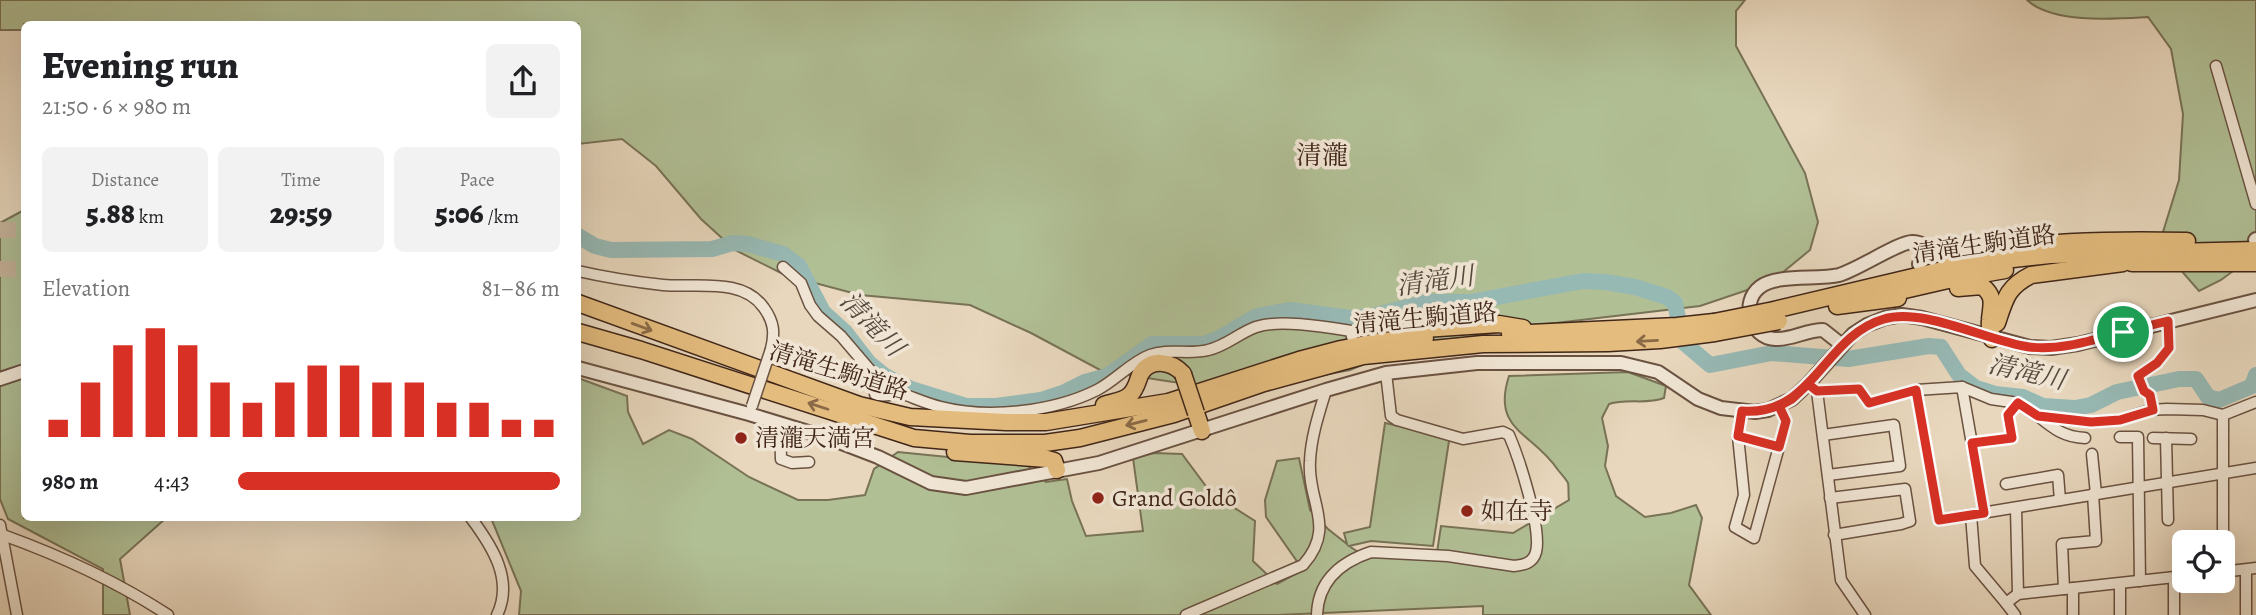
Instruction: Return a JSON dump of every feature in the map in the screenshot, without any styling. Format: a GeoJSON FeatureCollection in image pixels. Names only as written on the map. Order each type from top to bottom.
{"type":"FeatureCollection","features":[{"type":"Feature","properties":{"kind":"highway"},"geometry":{"type":"LineString","coordinates":[[1797,305],[1850,283],[1919,264],[1996,248],[2062,243],[2256,240]]}},
{"type":"Feature","properties":{"kind":"highway","name":"清滝生駒道路"},"geometry":{"type":"LineString","coordinates":[[1776,315],[1797,305],[1968,264],[2050,255],[2256,250]]}},
{"type":"Feature","properties":{"kind":"highway"},"geometry":{"type":"LineString","coordinates":[[1992,338],[2007,293],[2017,282],[2031,275],[2123,263]]}},
{"type":"Feature","properties":{"kind":"highway","name":"清滝生駒道路"},"geometry":{"type":"LineString","coordinates":[[581,333],[915,438],[970,443],[1045,443],[1080,438],[1174,414],[1264,383],[1363,355],[1483,344],[1660,340],[1776,315],[1837,306],[1948,280],[2046,266],[2123,263],[2256,264]]}},
{"type":"Feature","properties":{"kind":"highway"},"geometry":{"type":"LineString","coordinates":[[1837,306],[1972,285],[1982,286],[1993,299],[1989,320],[1992,338]]}},
{"type":"Feature","properties":{"kind":"highway","name":"清滝生駒道路"},"geometry":{"type":"LineString","coordinates":[[581,304],[859,405],[910,417],[1006,422],[1046,422],[1168,402],[1299,360],[1381,341],[1677,326],[1714,327]]}},
{"type":"Feature","properties":{"kind":"highway"},"geometry":{"type":"LineString","coordinates":[[1006,422],[1155,396],[1352,337],[1449,326],[1499,324],[1547,332]]}},
{"type":"Feature","properties":{"kind":"highway"},"geometry":{"type":"LineString","coordinates":[[1098,407],[1126,399],[1138,385],[1145,368],[1157,363],[1172,365],[1183,374],[1202,431]]}},
{"type":"Feature","properties":{"kind":"highway"},"geometry":{"type":"LineString","coordinates":[[1138,385],[1145,393],[1155,396]]}},
{"type":"Feature","properties":{"kind":"highway"},"geometry":{"type":"LineString","coordinates":[[864,421],[913,446],[974,454],[1047,458],[1054,461],[1057,470]]}},
{"type":"Feature","properties":{"kind":"street"},"geometry":{"type":"LineString","coordinates":[[2216,66],[2252,179],[2256,204]]}},
{"type":"Feature","properties":{"kind":"street"},"geometry":{"type":"LineString","coordinates":[[1840,348],[1822,330],[1785,339],[1763,336],[1756,331],[1751,321],[1749,304],[1754,294],[1767,282],[1839,274],[1869,263],[1900,244],[1913,242],[1930,247],[1944,259]]}},
{"type":"Feature","properties":{"kind":"street"},"geometry":{"type":"LineString","coordinates":[[1919,264],[1922,257],[1921,245]]}},
{"type":"Feature","properties":{"kind":"street"},"geometry":{"type":"LineString","coordinates":[[783,267],[801,283],[818,316],[841,336],[876,377],[875,394],[879,396],[902,393],[929,404],[968,412],[995,412],[1068,402],[1100,389],[1147,355],[1208,350],[1263,325],[1317,325],[1351,331],[1352,337]]}},
{"type":"Feature","properties":{"kind":"street"},"geometry":{"type":"LineString","coordinates":[[581,271],[664,285],[711,286],[743,291],[758,299],[769,314],[775,334],[751,410]]}},
{"type":"Feature","properties":{"kind":"street"},"geometry":{"type":"LineString","coordinates":[[581,369],[751,410],[780,424],[878,457],[931,483],[945,486],[981,486],[1099,463],[1386,373],[1477,363],[1622,363],[1658,372],[1698,399],[1721,408],[1755,412],[1779,406],[1814,384],[1840,348],[1867,325],[1885,318],[1902,315],[1922,318],[2029,347],[2051,348],[2078,344],[2256,300]]}},
{"type":"Feature","properties":{"kind":"street"},"geometry":{"type":"LineString","coordinates":[[2153,410],[2150,395],[2138,376],[2157,363],[2169,348],[2168,321]]}},
{"type":"Feature","properties":{"kind":"street"},"geometry":{"type":"LineString","coordinates":[[0,379],[21,372]]}},
{"type":"Feature","properties":{"kind":"street"},"geometry":{"type":"LineString","coordinates":[[1317,615],[1324,584],[1329,576],[1371,552],[1448,556],[1514,566],[1524,565],[1532,560],[1536,552],[1536,532],[1527,485],[1508,435],[1503,432],[1463,439],[1397,420],[1391,416],[1386,373]]}},
{"type":"Feature","properties":{"kind":"street"},"geometry":{"type":"LineString","coordinates":[[1814,384],[1859,389],[1869,403],[1916,390],[1962,387],[1991,399],[2018,403],[2058,433],[2085,438]]}},
{"type":"Feature","properties":{"kind":"street"},"geometry":{"type":"LineString","coordinates":[[1814,384],[1841,580],[1865,615]]}},
{"type":"Feature","properties":{"kind":"street"},"geometry":{"type":"LineString","coordinates":[[1962,387],[1984,513]]}},
{"type":"Feature","properties":{"kind":"street"},"geometry":{"type":"LineString","coordinates":[[1186,615],[1303,565],[1312,555],[1321,530],[1309,463],[1313,436],[1326,390]]}},
{"type":"Feature","properties":{"kind":"street"},"geometry":{"type":"LineString","coordinates":[[1916,390],[1939,520],[2256,468]]}},
{"type":"Feature","properties":{"kind":"street"},"geometry":{"type":"LineString","coordinates":[[2038,416],[2107,422],[2153,410],[2203,410],[2223,415],[2256,402]]}},
{"type":"Feature","properties":{"kind":"street"},"geometry":{"type":"LineString","coordinates":[[1972,443],[2012,438],[2008,415],[2018,403]]}},
{"type":"Feature","properties":{"kind":"street"},"geometry":{"type":"LineString","coordinates":[[1742,411],[1738,436],[1745,495],[1735,527],[1754,538],[1786,421],[1779,406]]}},
{"type":"Feature","properties":{"kind":"street"},"geometry":{"type":"LineString","coordinates":[[2223,415],[2223,530]]}},
{"type":"Feature","properties":{"kind":"street"},"geometry":{"type":"LineString","coordinates":[[780,424],[781,459],[792,463],[809,462]]}},
{"type":"Feature","properties":{"kind":"street"},"geometry":{"type":"LineString","coordinates":[[1823,435],[1894,425],[1900,466],[1828,475]]}},
{"type":"Feature","properties":{"kind":"street"},"geometry":{"type":"LineString","coordinates":[[1738,436],[1779,447]]}},
{"type":"Feature","properties":{"kind":"street"},"geometry":{"type":"LineString","coordinates":[[2120,437],[2138,437],[2140,581]]}},
{"type":"Feature","properties":{"kind":"street"},"geometry":{"type":"LineString","coordinates":[[2153,438],[2191,439]]}},
{"type":"Feature","properties":{"kind":"street"},"geometry":{"type":"LineString","coordinates":[[2166,438],[2168,520]]}},
{"type":"Feature","properties":{"kind":"street"},"geometry":{"type":"LineString","coordinates":[[2073,615],[2062,544],[2096,541],[2092,454]]}},
{"type":"Feature","properties":{"kind":"street"},"geometry":{"type":"LineString","coordinates":[[2006,484],[2058,475],[2060,500]]}},
{"type":"Feature","properties":{"kind":"street"},"geometry":{"type":"LineString","coordinates":[[1830,498],[1905,489],[1910,521],[1835,535]]}},
{"type":"Feature","properties":{"kind":"street"},"geometry":{"type":"LineString","coordinates":[[2016,508],[2018,594]]}},
{"type":"Feature","properties":{"kind":"street"},"geometry":{"type":"LineString","coordinates":[[1971,515],[1975,566],[2015,615]]}},
{"type":"Feature","properties":{"kind":"street"},"geometry":{"type":"LineString","coordinates":[[473,521],[484,535],[501,570],[504,597],[497,615]]}},
{"type":"Feature","properties":{"kind":"street"},"geometry":{"type":"LineString","coordinates":[[1,530],[17,615]]}},
{"type":"Feature","properties":{"kind":"street"},"geometry":{"type":"LineString","coordinates":[[1,530],[130,590],[168,615]]}},
{"type":"Feature","properties":{"kind":"street"},"geometry":{"type":"LineString","coordinates":[[2246,615],[2251,569]]}},
{"type":"Feature","properties":{"kind":"street"},"geometry":{"type":"LineString","coordinates":[[2006,603],[2018,594],[2172,578]]}},
{"type":"Feature","properties":{"kind":"street"},"geometry":{"type":"LineString","coordinates":[[2119,584],[2120,615]]}},
{"type":"Feature","properties":{"kind":"street"},"geometry":{"type":"LineString","coordinates":[[2174,615],[2177,593]]}},
{"type":"Feature","properties":{"kind":"green space"},"geometry":{"type":"Polygon","coordinates":[[[0,0],[1745,0],[1736,11],[1736,46],[1805,173],[1818,222],[1810,250],[1771,282],[1700,306],[1547,324],[1402,348],[1350,370],[1248,389],[1173,382],[1102,371],[1031,333],[970,305],[860,295],[785,275],[735,250],[701,219],[656,166],[622,139],[581,144],[581,21],[21,21],[21,30],[0,30],[0,0]]]}},
{"type":"Feature","properties":{"kind":"green space"},"geometry":{"type":"Polygon","coordinates":[[[2027,0],[2256,0],[2256,254],[2221,280],[2199,291],[2159,245],[2179,180],[2183,114],[2171,49],[2148,17],[2102,19],[2068,16],[2038,8],[2027,0]]]}},
{"type":"Feature","properties":{"kind":"green space"},"geometry":{"type":"Polygon","coordinates":[[[21,212],[21,521],[163,521],[120,559],[130,615],[103,615],[103,569],[8,519],[0,499],[0,223],[21,212]]]}},
{"type":"Feature","properties":{"kind":"green space"},"geometry":{"type":"Polygon","coordinates":[[[1628,372],[1666,386],[1664,398],[1609,404],[1602,418],[1608,446],[1605,466],[1616,496],[1645,517],[1696,505],[1702,518],[1689,585],[1711,615],[1483,615],[1483,606],[1277,615],[519,615],[521,591],[492,521],[581,521],[581,379],[627,396],[628,412],[643,444],[669,430],[692,439],[749,477],[798,500],[828,500],[865,495],[874,469],[898,452],[1027,465],[1046,482],[1067,479],[1072,501],[1086,536],[1143,531],[1133,458],[1154,453],[1182,454],[1211,493],[1255,521],[1253,561],[1277,584],[1303,570],[1266,517],[1265,500],[1277,461],[1299,458],[1310,510],[1347,544],[1344,533],[1370,527],[1385,423],[1446,436],[1449,441],[1433,546],[1371,541],[1349,546],[1366,557],[1436,559],[1441,526],[1513,533],[1569,500],[1566,480],[1548,457],[1510,420],[1505,394],[1509,376],[1628,372]]]}},
{"type":"Feature","properties":{"kind":"waterway","name":"清滝川"},"geometry":{"type":"LineString","coordinates":[[581,238],[595,246],[611,250],[712,249],[733,243],[748,244],[783,254],[799,266],[823,312],[845,332],[869,363],[885,376],[911,389],[966,406],[996,406],[1041,400],[1107,376],[1152,344],[1204,344],[1220,338],[1257,316],[1290,310],[1350,318],[1372,316],[1428,302],[1470,302],[1583,281],[1635,287],[1667,297],[1675,303],[1683,342],[1710,365],[1772,353],[1848,359],[1929,346],[1941,347],[1959,375],[1976,388],[1995,394],[2023,397],[2043,406],[2075,408],[2091,405],[2117,392],[2179,379],[2196,379],[2208,397],[2219,400],[2252,386],[2256,375]]}},
{"type":"Feature","properties":{"kind":"tunnel"},"geometry":{"type":"LineString","coordinates":[[0,230],[21,230]]}},
{"type":"Feature","properties":{"kind":"tunnel"},"geometry":{"type":"LineString","coordinates":[[0,269],[21,269]]}},
{"type":"Feature","properties":{"kind":"place","name":"清瀧天満宮"},"geometry":{"type":"Point","coordinates":[741,438]}},
{"type":"Feature","properties":{"kind":"place","name":"Grand Goldô"},"geometry":{"type":"Point","coordinates":[1098,498]}},
{"type":"Feature","properties":{"kind":"place","name":"如在寺"},"geometry":{"type":"Point","coordinates":[1467,511]}},
{"type":"Feature","properties":{"kind":"district","name":"清瀧"},"geometry":{"type":"Point","coordinates":[1322,155]}},
{"type":"Feature","properties":{"kind":"route"},"geometry":{"type":"LineString","coordinates":[[2123,332],[2078,344],[2051,348],[2029,347],[1922,318],[1902,315],[1885,318],[1853,334],[1792,399],[1768,410],[1742,411],[1738,436],[1779,447],[1786,421],[1779,406],[1792,399],[1808,384],[1817,391],[1859,389],[1869,403],[1916,390],[1939,520],[1984,513],[1972,443],[2012,438],[2008,415],[2018,403],[2038,416],[2091,422],[2120,420],[2153,410],[2150,395],[2144,391],[2138,376],[2157,363],[2169,348],[2168,321],[2123,332]]}}]}
